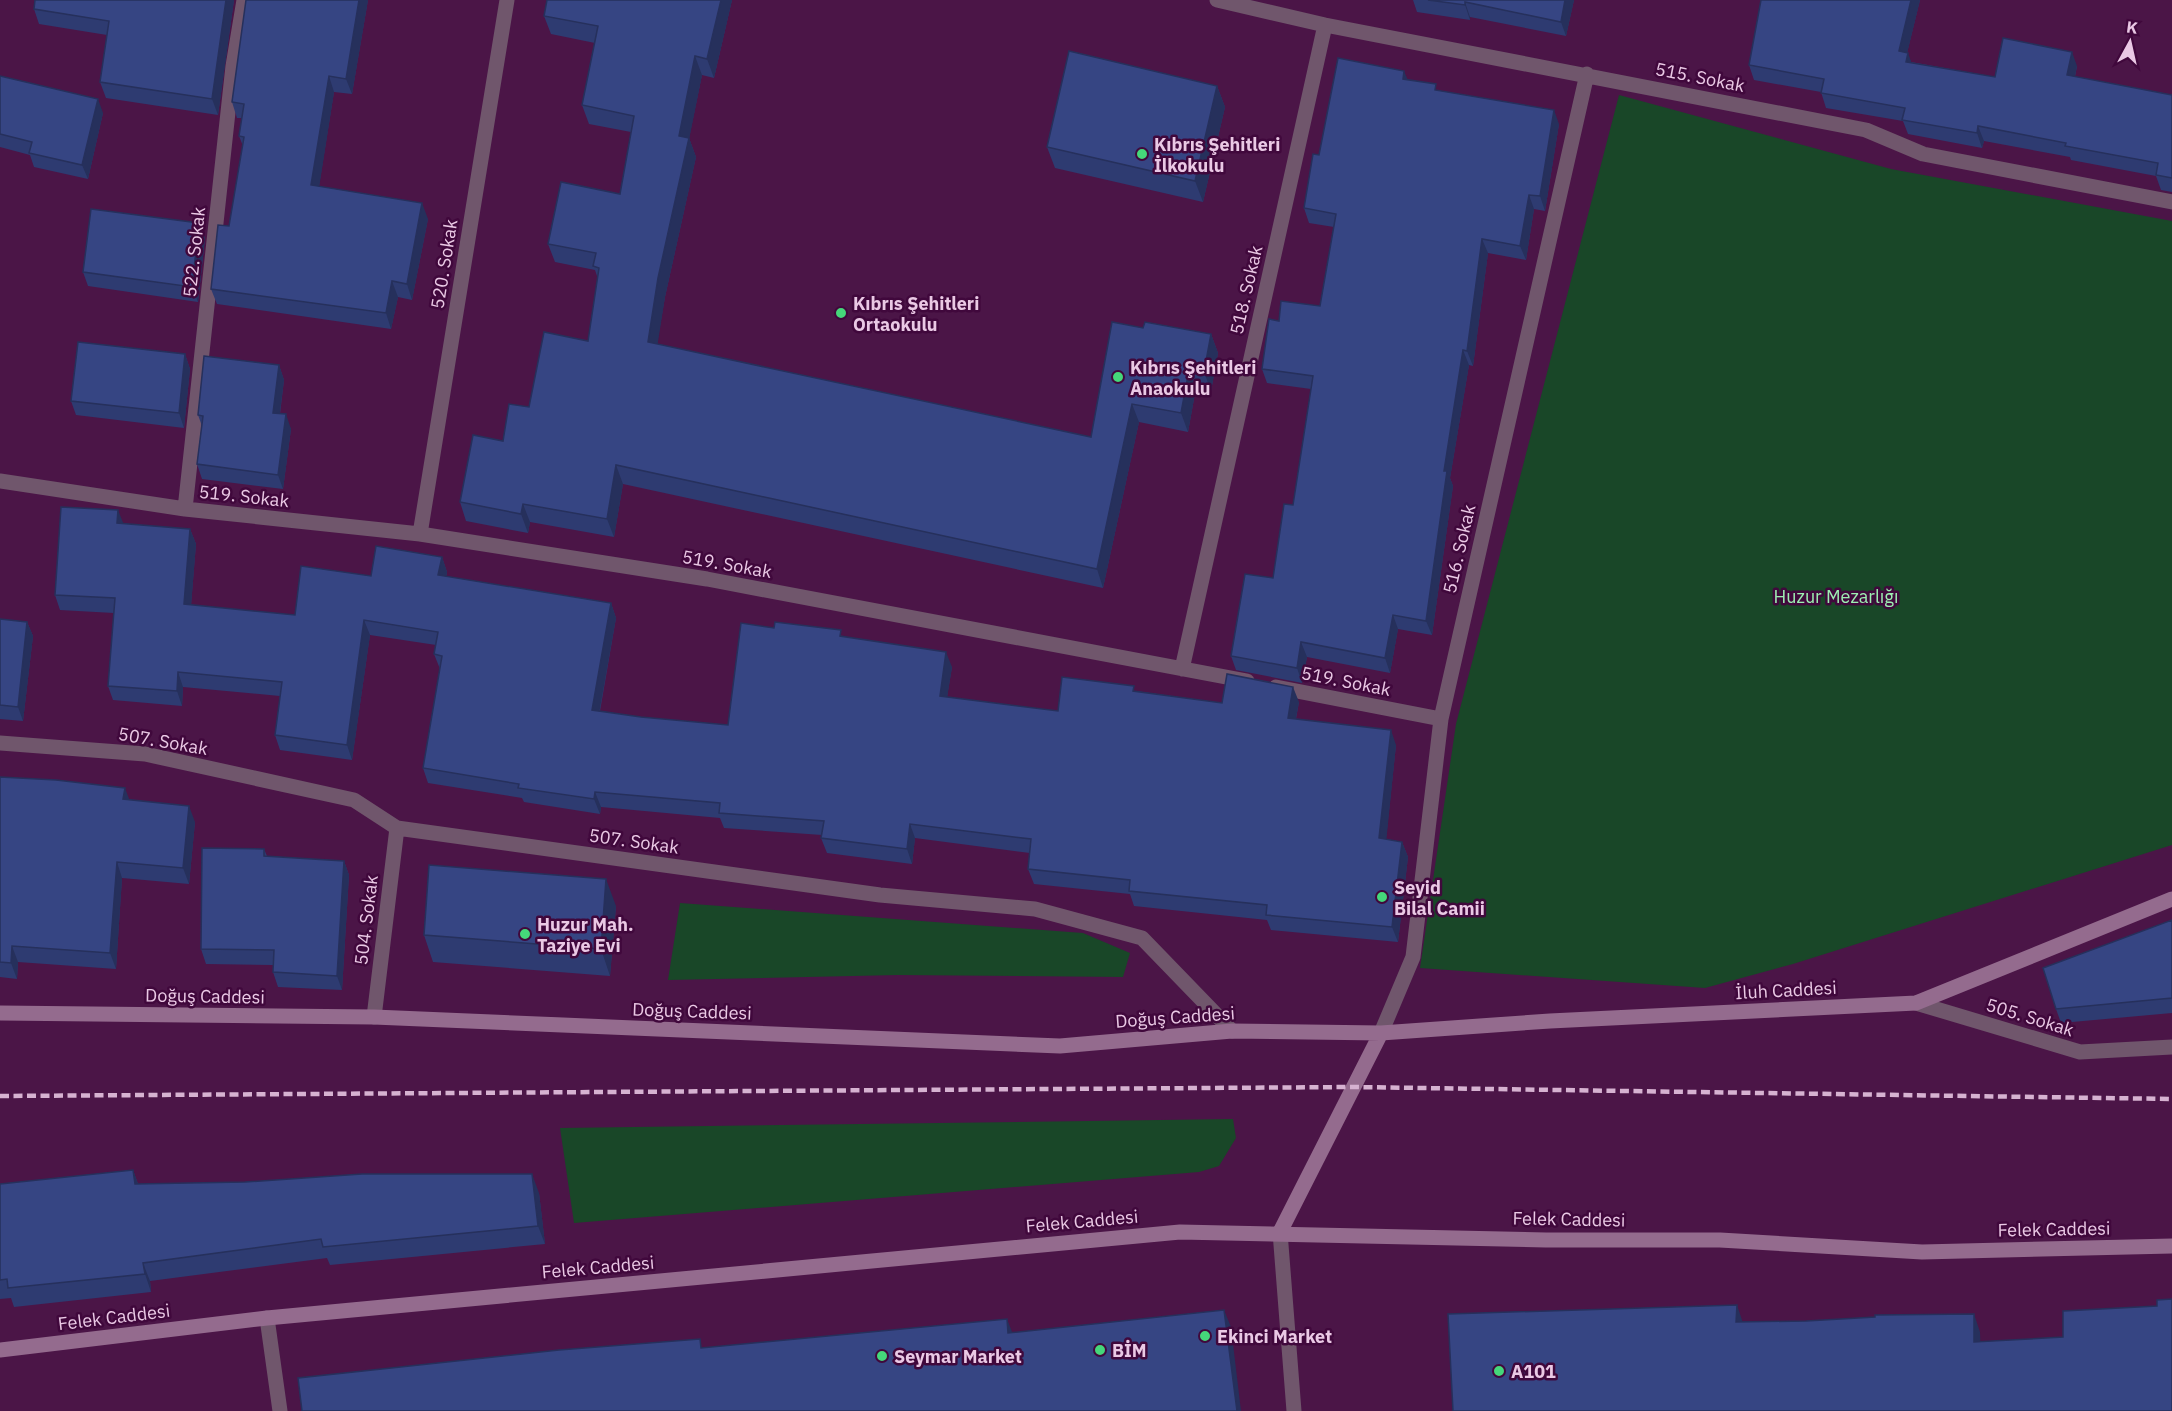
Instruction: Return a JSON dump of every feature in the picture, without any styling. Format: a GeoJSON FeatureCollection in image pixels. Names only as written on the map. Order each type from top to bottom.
{"type":"FeatureCollection","features":[{"type":"Feature","properties":{"kind":"street","name":"522. Sokak"},"geometry":{"type":"LineString","coordinates":[[185,509],[233,66],[244,0]]}},
{"type":"Feature","properties":{"kind":"street","name":"520. Sokak"},"geometry":{"type":"LineString","coordinates":[[420,534],[507,0]]}},
{"type":"Feature","properties":{"kind":"street","name":"515. Sokak"},"geometry":{"type":"LineString","coordinates":[[1217,0],[1326,25],[1866,130],[1923,154],[2172,202]]}},
{"type":"Feature","properties":{"kind":"street","name":"518. Sokak"},"geometry":{"type":"LineString","coordinates":[[1182,669],[1326,25]]}},
{"type":"Feature","properties":{"kind":"street","name":"516. Sokak"},"geometry":{"type":"LineString","coordinates":[[1381,1033],[1413,957],[1441,719],[1587,74]]}},
{"type":"Feature","properties":{"kind":"street","name":"519. Sokak"},"geometry":{"type":"LineString","coordinates":[[0,481],[185,509],[420,534],[707,579],[1441,719]]}},
{"type":"Feature","properties":{"kind":"street","name":"507. Sokak"},"geometry":{"type":"LineString","coordinates":[[0,743],[145,754],[354,800],[397,828],[880,895],[1035,909],[1142,938],[1232,1031]]}},
{"type":"Feature","properties":{"kind":"street","name":"504. Sokak"},"geometry":{"type":"LineString","coordinates":[[374,1017],[397,828]]}},
{"type":"Feature","properties":{"kind":"street","name":"İluh Caddesi"},"geometry":{"type":"LineString","coordinates":[[1381,1033],[1550,1021],[1916,1003],[2172,898]]}},
{"type":"Feature","properties":{"kind":"street","name":"505. Sokak"},"geometry":{"type":"LineString","coordinates":[[1916,1003],[2080,1052],[2172,1047]]}},
{"type":"Feature","properties":{"kind":"street","name":"Doğuş Caddesi"},"geometry":{"type":"LineString","coordinates":[[0,1012],[374,1017],[1060,1046],[1232,1031],[1381,1033]]}},
{"type":"Feature","properties":{"kind":"street"},"geometry":{"type":"LineString","coordinates":[[1294,1411],[1281,1232],[1381,1033]]}},
{"type":"Feature","properties":{"kind":"street","name":"Felek Caddesi"},"geometry":{"type":"LineString","coordinates":[[0,1350],[267,1318],[1180,1232],[1281,1232],[1546,1240],[1720,1240],[1922,1252],[2172,1245]]}},
{"type":"Feature","properties":{"kind":"street"},"geometry":{"type":"LineString","coordinates":[[267,1318],[280,1411]]}},
{"type":"Feature","properties":{"kind":"green space","name":"Huzur Mezarlığı"},"geometry":{"type":"Polygon","coordinates":[[[1619,95],[1891,169],[2172,221],[2172,845],[1793,964],[1705,988],[1420,968],[1456,724],[1619,95]]]}},
{"type":"Feature","properties":{"kind":"green space"},"geometry":{"type":"Polygon","coordinates":[[[680,903],[1083,933],[1130,953],[1123,977],[898,975],[668,980],[680,903]]]}},
{"type":"Feature","properties":{"kind":"green space"},"geometry":{"type":"Polygon","coordinates":[[[1233,1119],[1236,1138],[1219,1166],[1199,1172],[574,1223],[560,1128],[1233,1119]]]}},
{"type":"Feature","properties":{"kind":"building"},"geometry":{"type":"Polygon","coordinates":[[[35,0],[226,0],[212,99],[100,82],[109,21],[34,9],[35,0]]]}},
{"type":"Feature","properties":{"kind":"building"},"geometry":{"type":"Polygon","coordinates":[[[246,0],[359,0],[346,79],[329,76],[311,185],[422,203],[407,284],[392,281],[386,313],[211,289],[218,225],[229,226],[244,137],[239,136],[244,104],[232,102],[246,0]]]}},
{"type":"Feature","properties":{"kind":"building"},"geometry":{"type":"Polygon","coordinates":[[[547,0],[721,0],[707,59],[695,56],[679,136],[689,138],[658,278],[648,342],[1091,437],[1112,322],[1143,328],[1145,322],[1211,334],[1204,372],[1189,370],[1181,413],[1132,404],[1097,569],[616,465],[607,519],[523,504],[521,514],[460,502],[473,435],[503,441],[509,404],[529,407],[544,332],[588,341],[599,268],[593,266],[596,253],[548,244],[561,182],[620,194],[634,116],[582,105],[598,26],[544,16],[547,0]]]}},
{"type":"Feature","properties":{"kind":"building"},"geometry":{"type":"Polygon","coordinates":[[[1428,0],[1565,0],[1561,22],[1465,2],[1465,5],[1428,0]]]}},
{"type":"Feature","properties":{"kind":"building"},"geometry":{"type":"Polygon","coordinates":[[[1761,0],[1911,0],[1899,51],[1908,53],[1906,62],[1995,77],[2003,38],[2072,52],[2067,75],[2172,95],[2172,178],[2156,175],[2158,163],[2065,146],[2066,143],[1978,126],[1977,133],[1902,120],[1905,108],[1821,93],[1824,79],[1749,65],[1761,0]]]}},
{"type":"Feature","properties":{"kind":"building"},"geometry":{"type":"Polygon","coordinates":[[[1069,51],[1217,86],[1195,181],[1047,147],[1069,51]]]}},
{"type":"Feature","properties":{"kind":"building"},"geometry":{"type":"Polygon","coordinates":[[[1338,58],[1404,71],[1403,79],[1436,84],[1435,90],[1554,110],[1540,196],[1529,195],[1520,246],[1482,239],[1467,351],[1463,350],[1444,471],[1447,471],[1426,621],[1393,615],[1385,658],[1301,642],[1297,668],[1231,656],[1245,574],[1273,578],[1284,504],[1293,505],[1313,376],[1262,369],[1269,319],[1279,321],[1281,301],[1320,306],[1336,214],[1304,208],[1313,154],[1319,155],[1338,58]]]}},
{"type":"Feature","properties":{"kind":"building"},"geometry":{"type":"Polygon","coordinates":[[[0,76],[98,99],[82,165],[29,153],[32,142],[0,134],[0,76]]]}},
{"type":"Feature","properties":{"kind":"building"},"geometry":{"type":"Polygon","coordinates":[[[91,209],[199,223],[192,287],[83,272],[91,209]]]}},
{"type":"Feature","properties":{"kind":"building"},"geometry":{"type":"Polygon","coordinates":[[[78,342],[185,354],[179,413],[71,401],[78,342]]]}},
{"type":"Feature","properties":{"kind":"building"},"geometry":{"type":"Polygon","coordinates":[[[204,356],[279,365],[273,413],[286,414],[278,475],[197,464],[203,416],[198,415],[204,356]]]}},
{"type":"Feature","properties":{"kind":"building"},"geometry":{"type":"Polygon","coordinates":[[[61,507],[118,510],[117,523],[190,529],[184,604],[295,615],[301,566],[371,576],[376,546],[442,557],[438,575],[611,603],[592,710],[728,725],[741,623],[774,628],[775,622],[841,630],[840,636],[946,652],[940,696],[1058,711],[1062,677],[1134,686],[1133,691],[1222,703],[1227,674],[1293,687],[1288,718],[1391,730],[1379,838],[1402,842],[1392,927],[1266,915],[1267,905],[1129,891],[1130,880],[1028,869],[1031,839],[910,824],[907,849],[821,838],[824,821],[719,813],[720,803],[595,792],[594,799],[518,788],[519,784],[423,768],[442,656],[434,654],[438,632],[364,620],[347,745],[275,735],[282,682],[178,672],[177,691],[108,686],[115,598],[55,595],[61,507]]]}},
{"type":"Feature","properties":{"kind":"building"},"geometry":{"type":"Polygon","coordinates":[[[0,619],[27,622],[18,707],[0,705],[0,619]]]}},
{"type":"Feature","properties":{"kind":"building"},"geometry":{"type":"Polygon","coordinates":[[[0,777],[56,780],[125,788],[123,799],[189,806],[183,868],[117,862],[110,953],[12,946],[11,963],[0,962],[0,777]]]}},
{"type":"Feature","properties":{"kind":"building"},"geometry":{"type":"Polygon","coordinates":[[[202,848],[264,849],[264,856],[344,861],[337,976],[273,972],[274,950],[201,949],[202,848]]]}},
{"type":"Feature","properties":{"kind":"building"},"geometry":{"type":"Polygon","coordinates":[[[429,865],[606,879],[601,949],[424,935],[429,865]]]}},
{"type":"Feature","properties":{"kind":"building"},"geometry":{"type":"Polygon","coordinates":[[[2172,920],[2172,998],[2056,1009],[2043,968],[2172,920]]]}},
{"type":"Feature","properties":{"kind":"building"},"geometry":{"type":"Polygon","coordinates":[[[133,1170],[135,1184],[245,1182],[362,1174],[532,1174],[538,1226],[323,1247],[321,1239],[143,1263],[145,1274],[8,1288],[7,1279],[0,1280],[0,1184],[133,1170]]]}},
{"type":"Feature","properties":{"kind":"building"},"geometry":{"type":"Polygon","coordinates":[[[2172,1299],[2172,1411],[1453,1411],[1448,1314],[1737,1305],[1736,1322],[1806,1321],[1875,1317],[1875,1315],[1974,1314],[1974,1342],[2063,1337],[2063,1311],[2157,1306],[2157,1300],[2172,1299]]]}},
{"type":"Feature","properties":{"kind":"building"},"geometry":{"type":"Polygon","coordinates":[[[1224,1310],[1237,1411],[302,1411],[298,1378],[559,1350],[700,1339],[701,1348],[1007,1319],[1008,1333],[1224,1310]]]}},
{"type":"Feature","properties":{"kind":"railway"},"geometry":{"type":"LineString","coordinates":[[0,1096],[1354,1087],[2172,1099]]}},
{"type":"Feature","properties":{"kind":"place","name":"Kıbrıs Şehitleri İlkokulu"},"geometry":{"type":"Point","coordinates":[1142,154]}},
{"type":"Feature","properties":{"kind":"place","name":"Kıbrıs Şehitleri Ortaokulu"},"geometry":{"type":"Point","coordinates":[841,313]}},
{"type":"Feature","properties":{"kind":"place","name":"Kıbrıs Şehitleri Anaokulu"},"geometry":{"type":"Point","coordinates":[1118,377]}},
{"type":"Feature","properties":{"kind":"place","name":"Seyid Bilal Camii"},"geometry":{"type":"Point","coordinates":[1382,897]}},
{"type":"Feature","properties":{"kind":"place","name":"Huzur Mah. Taziye Evi"},"geometry":{"type":"Point","coordinates":[525,934]}},
{"type":"Feature","properties":{"kind":"place","name":"Ekinci Market"},"geometry":{"type":"Point","coordinates":[1205,1336]}},
{"type":"Feature","properties":{"kind":"place","name":"BİM"},"geometry":{"type":"Point","coordinates":[1100,1350]}},
{"type":"Feature","properties":{"kind":"place","name":"Seymar Market"},"geometry":{"type":"Point","coordinates":[882,1356]}},
{"type":"Feature","properties":{"kind":"place","name":"A101"},"geometry":{"type":"Point","coordinates":[1499,1371]}}]}
